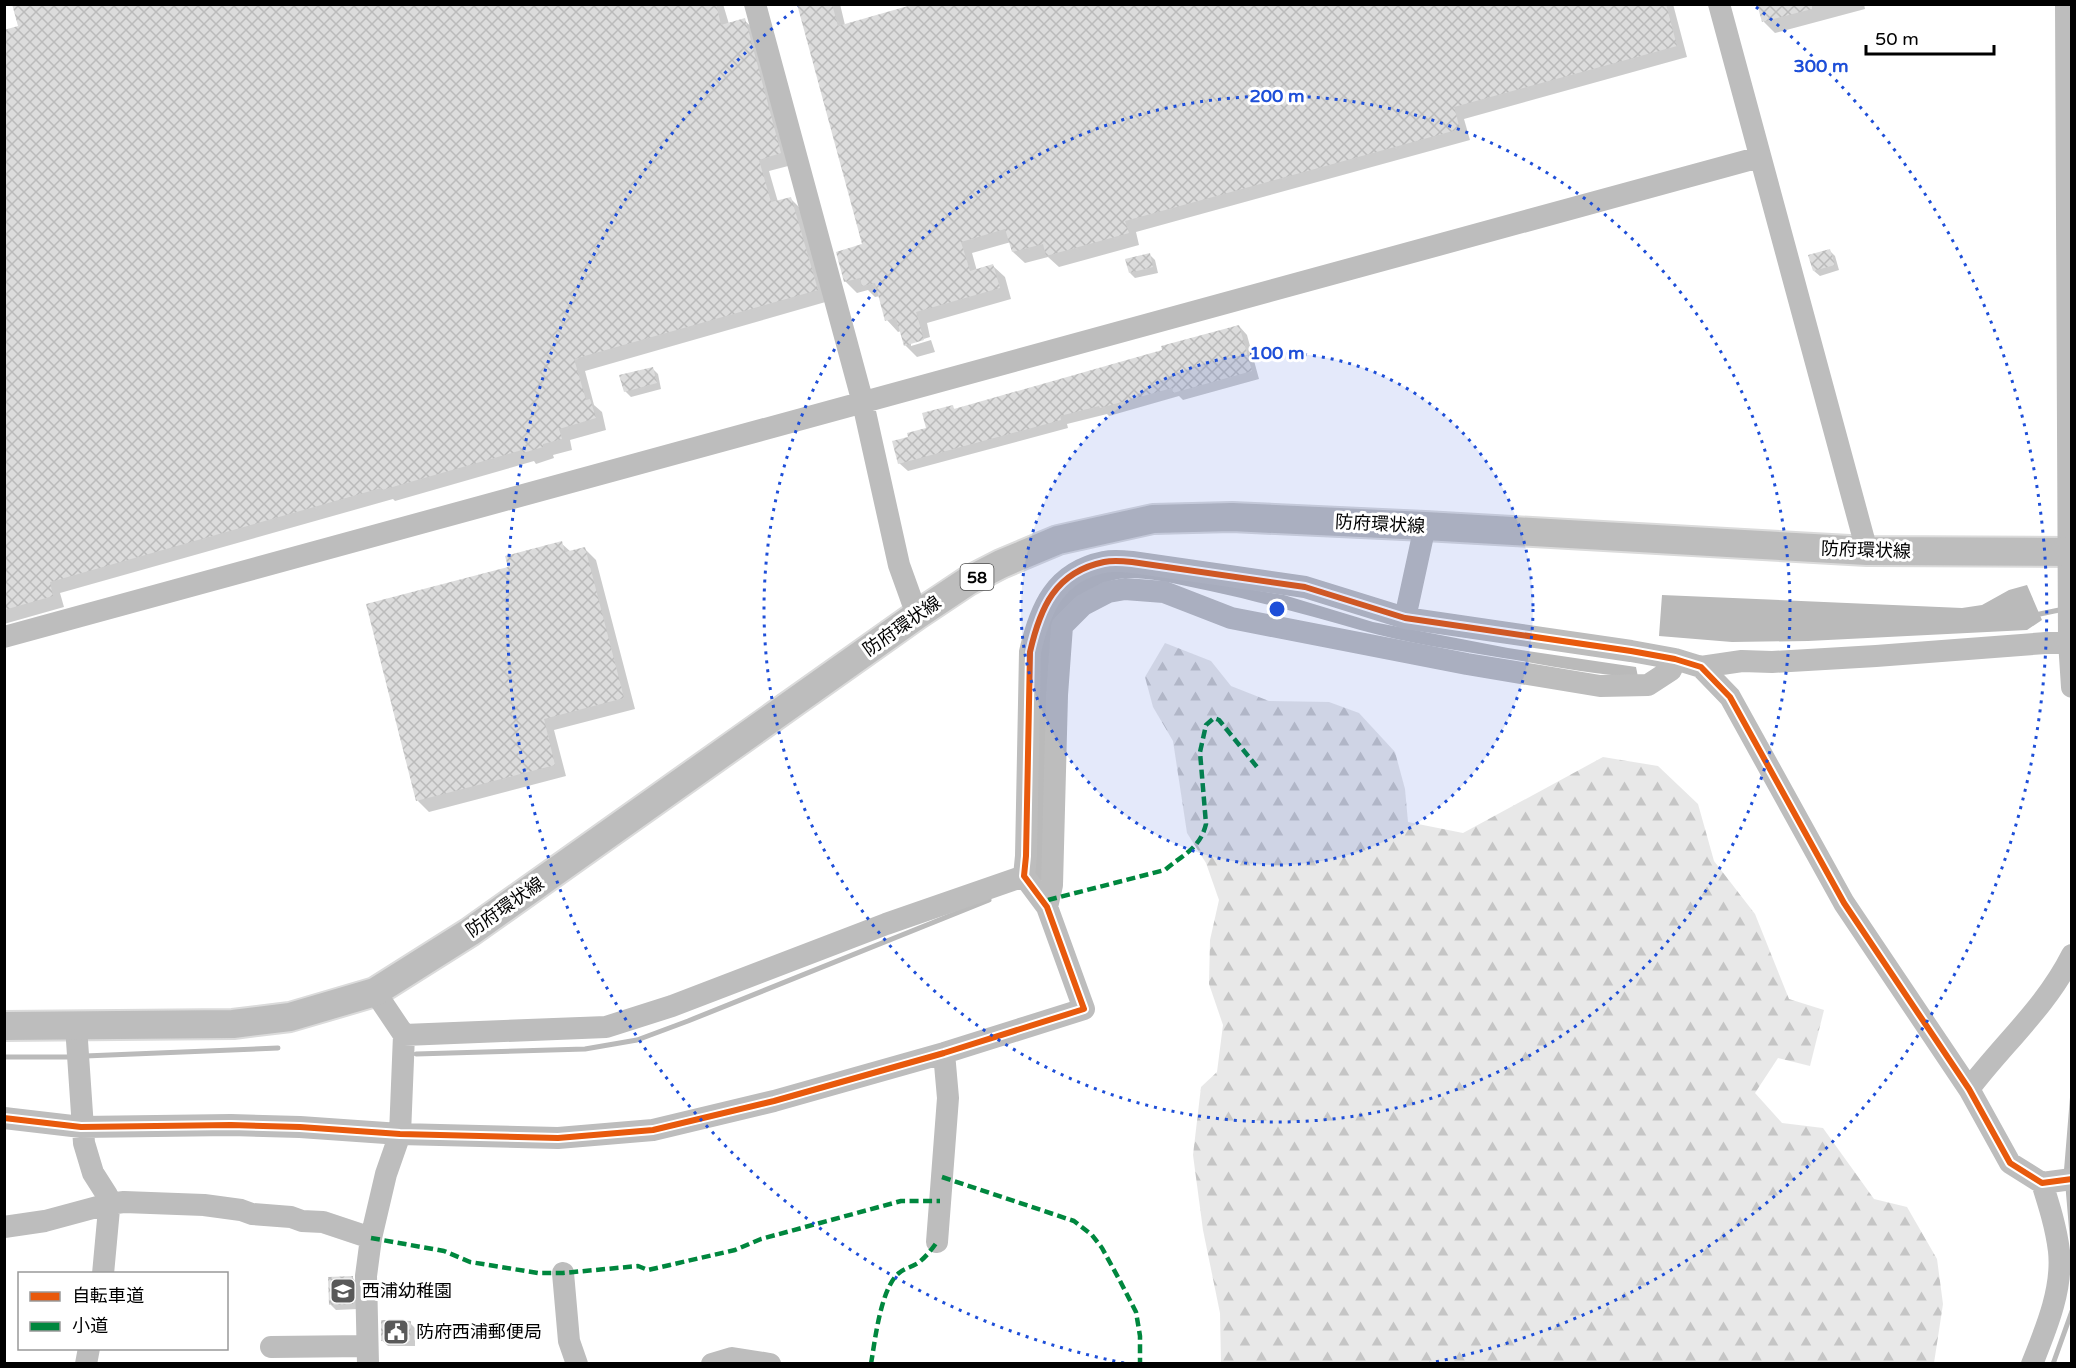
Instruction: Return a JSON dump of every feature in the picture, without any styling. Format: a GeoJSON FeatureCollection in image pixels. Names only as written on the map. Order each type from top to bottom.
{"type":"FeatureCollection","features":[{"type":"Feature","properties":{"kind":"main road","name":"防府環状線"},"geometry":{"type":"LineString","coordinates":[[4,1026],[233,1024],[290,1017],[375,992],[470,932],[968,581],[992,568],[1058,540],[1153,519],[1232,518],[1425,526],[1867,551],[2070,552]]}},
{"type":"Feature","properties":{"kind":"street"},"geometry":{"type":"LineString","coordinates":[[755,4],[863,403],[899,565],[917,615]]}},
{"type":"Feature","properties":{"kind":"street"},"geometry":{"type":"LineString","coordinates":[[1719,4],[1867,551]]}},
{"type":"Feature","properties":{"kind":"street"},"geometry":{"type":"LineString","coordinates":[[2066,4],[2072,687]]}},
{"type":"Feature","properties":{"kind":"street"},"geometry":{"type":"LineString","coordinates":[[4,637],[1760,157]]}},
{"type":"Feature","properties":{"kind":"street"},"geometry":{"type":"LineString","coordinates":[[1405,618],[1425,526]]}},
{"type":"Feature","properties":{"kind":"street"},"geometry":{"type":"LineString","coordinates":[[4,1118],[81,1127],[231,1125],[400,1134],[558,1138],[653,1130],[774,1101],[944,1053],[1083,1009],[1047,907],[1024,876],[1030,652],[1036,624],[1054,589],[1082,569],[1106,561],[1132,562],[1293,586],[1405,618],[1631,651],[1675,659],[1701,667],[1742,661],[1772,662],[1876,656],[2070,641]]}},
{"type":"Feature","properties":{"kind":"street"},"geometry":{"type":"LineString","coordinates":[[1047,907],[1052,885],[1057,695],[1062,626],[1083,605],[1108,592],[1125,589],[1164,592],[1231,618],[1467,664],[1600,686],[1648,685],[1671,670],[1675,659]]}},
{"type":"Feature","properties":{"kind":"street"},"geometry":{"type":"LineString","coordinates":[[1701,667],[1730,697],[1844,903],[1969,1089],[2010,1163],[2058,1181],[2054,1222],[2059,1253],[2058,1279],[2050,1315],[2032,1364]]}},
{"type":"Feature","properties":{"kind":"street"},"geometry":{"type":"LineString","coordinates":[[404,1035],[606,1026],[672,1006],[886,924],[1024,876]]}},
{"type":"Feature","properties":{"kind":"street"},"geometry":{"type":"LineString","coordinates":[[1969,1089],[1987,1065],[2032,1016],[2072,955]]}},
{"type":"Feature","properties":{"kind":"street"},"geometry":{"type":"LineString","coordinates":[[272,1347],[368,1355],[366,1276],[386,1174],[400,1134],[404,1035],[375,992]]}},
{"type":"Feature","properties":{"kind":"street"},"geometry":{"type":"LineString","coordinates":[[76,1026],[81,1127],[93,1173],[107,1195],[108,1204],[103,1272]]}},
{"type":"Feature","properties":{"kind":"street"},"geometry":{"type":"LineString","coordinates":[[937,1242],[948,1098],[944,1053]]}},
{"type":"Feature","properties":{"kind":"street"},"geometry":{"type":"LineString","coordinates":[[4,1227],[45,1221],[124,1202],[213,1206],[252,1214],[291,1217],[302,1221],[323,1222],[372,1238]]}},
{"type":"Feature","properties":{"kind":"street"},"geometry":{"type":"LineString","coordinates":[[563,1273],[569,1341],[577,1364]]}},
{"type":"Feature","properties":{"kind":"street"},"geometry":{"type":"LineString","coordinates":[[712,1364],[732,1358],[770,1364]]}},
{"type":"Feature","properties":{"kind":"green space"},"geometry":{"type":"Polygon","coordinates":[[[1165,643],[1211,661],[1231,686],[1269,701],[1329,702],[1359,713],[1395,752],[1405,789],[1408,822],[1463,833],[1603,757],[1658,766],[1698,804],[1714,861],[1755,914],[1789,999],[1824,1010],[1810,1066],[1778,1058],[1755,1093],[1782,1123],[1823,1128],[1874,1199],[1907,1207],[1937,1259],[1943,1304],[1934,1363],[1221,1363],[1220,1313],[1203,1230],[1193,1155],[1201,1087],[1217,1072],[1223,1025],[1209,984],[1210,940],[1219,900],[1206,863],[1187,833],[1173,741],[1153,707],[1145,677],[1165,643]]]}},
{"type":"Feature","properties":{"kind":"shaded area"},"geometry":{"type":"Polygon","coordinates":[[[1125,569],[1284,595],[1373,622],[1508,648],[1636,667],[1638,677],[1587,672],[1449,649],[1377,635],[1210,591],[1162,581],[1116,579],[1093,588],[1072,603],[1044,879],[1039,882],[1034,872],[1039,654],[1044,627],[1059,598],[1080,581],[1101,572],[1125,569]]]}},
{"type":"Feature","properties":{"kind":"shaded area"},"geometry":{"type":"Polygon","coordinates":[[[2027,585],[2042,620],[2027,630],[1808,641],[1732,642],[1659,636],[1662,595],[1962,608],[1982,605],[2009,590],[2027,585]]]}},
{"type":"Feature","properties":{"kind":"shaded area"},"geometry":{"type":"Polygon","coordinates":[[[2071,1085],[2071,1252],[2064,1170],[2071,1085]]]}},
{"type":"Feature","properties":{"kind":"building"},"geometry":{"type":"Polygon","coordinates":[[[12,4],[716,4],[721,25],[745,18],[781,153],[759,160],[771,202],[791,197],[818,290],[574,359],[586,400],[590,399],[596,418],[559,429],[562,439],[543,444],[543,447],[523,453],[522,450],[382,490],[381,488],[50,582],[53,596],[4,610],[4,30],[18,26],[12,4]]]}},
{"type":"Feature","properties":{"kind":"building"},"geometry":{"type":"Polygon","coordinates":[[[797,4],[832,4],[838,26],[915,4],[1666,4],[1677,46],[1454,107],[1460,129],[1125,221],[1129,233],[1046,256],[1043,244],[1012,252],[1005,229],[961,242],[970,271],[993,264],[1000,288],[916,312],[924,340],[904,346],[896,318],[885,321],[875,283],[862,286],[860,278],[844,282],[836,252],[862,244],[797,4]]]}},
{"type":"Feature","properties":{"kind":"building"},"geometry":{"type":"Polygon","coordinates":[[[1757,4],[1812,4],[1812,9],[1762,22],[1757,4]]]}},
{"type":"Feature","properties":{"kind":"building"},"geometry":{"type":"Polygon","coordinates":[[[1830,249],[1835,265],[1813,271],[1808,255],[1830,249]]]}},
{"type":"Feature","properties":{"kind":"building"},"geometry":{"type":"Polygon","coordinates":[[[1150,253],[1153,267],[1129,273],[1125,259],[1150,253]]]}},
{"type":"Feature","properties":{"kind":"building"},"geometry":{"type":"Polygon","coordinates":[[[1239,325],[1252,371],[1173,393],[1172,388],[1100,408],[1099,406],[1060,416],[1061,420],[898,464],[892,441],[908,437],[907,433],[926,428],[922,413],[953,405],[954,409],[1162,350],[1161,346],[1239,325]]]}},
{"type":"Feature","properties":{"kind":"building"},"geometry":{"type":"Polygon","coordinates":[[[653,367],[657,383],[624,392],[619,375],[653,367]]]}},
{"type":"Feature","properties":{"kind":"building"},"geometry":{"type":"Polygon","coordinates":[[[562,541],[565,552],[585,547],[624,698],[544,719],[555,765],[416,801],[366,604],[508,567],[505,556],[562,541]]]}},
{"type":"Feature","properties":{"kind":"building"},"geometry":{"type":"Polygon","coordinates":[[[353,1276],[353,1304],[329,1305],[328,1277],[353,1276]]]}},
{"type":"Feature","properties":{"kind":"building"},"geometry":{"type":"Polygon","coordinates":[[[381,1320],[411,1321],[410,1342],[381,1341],[381,1320]]]}},
{"type":"Feature","properties":{"kind":"waterway"},"geometry":{"type":"LineString","coordinates":[[2035,615],[2064,609]]}},
{"type":"Feature","properties":{"kind":"waterway"},"geometry":{"type":"LineString","coordinates":[[416,1054],[585,1049],[637,1040],[989,900]]}},
{"type":"Feature","properties":{"kind":"waterway"},"geometry":{"type":"LineString","coordinates":[[85,1056],[278,1048]]}},
{"type":"Feature","properties":{"kind":"waterway"},"geometry":{"type":"LineString","coordinates":[[4,1057],[72,1057]]}},
{"type":"Feature","properties":{"kind":"waterway"},"geometry":{"type":"LineString","coordinates":[[2053,1364],[2072,1311]]}},
{"type":"Feature","properties":{"kind":"marked path"},"geometry":{"type":"LineString","coordinates":[[1048,900],[1165,870],[1195,846],[1206,824],[1200,752],[1206,725],[1214,718],[1219,720],[1257,767]]}},
{"type":"Feature","properties":{"kind":"marked path"},"geometry":{"type":"LineString","coordinates":[[942,1177],[1074,1221],[1092,1235],[1102,1248],[1136,1312],[1140,1336],[1140,1364]]}},
{"type":"Feature","properties":{"kind":"marked path"},"geometry":{"type":"LineString","coordinates":[[371,1238],[444,1251],[470,1262],[538,1273],[638,1266],[648,1270],[735,1250],[761,1239],[901,1201],[940,1201]]}},
{"type":"Feature","properties":{"kind":"marked path"},"geometry":{"type":"LineString","coordinates":[[871,1364],[879,1319],[890,1285],[897,1274],[921,1261],[937,1242]]}},
{"type":"Feature","properties":{"kind":"cycle path"},"geometry":{"type":"LineString","coordinates":[[4,1118],[81,1127],[231,1125],[400,1134],[558,1138],[653,1130],[774,1101],[944,1053],[1084,1009],[1047,907],[1024,876],[1030,652],[1045,607],[1052,594],[1062,583],[1087,567],[1118,561],[1305,587],[1405,618],[1631,651],[1675,659],[1701,667],[1730,697],[1844,903],[1969,1089],[2010,1163],[2042,1183],[2072,1179]]}},
{"type":"Feature","properties":{"kind":"place","name":"西浦幼稚園"},"geometry":{"type":"Point","coordinates":[343,1291]}},
{"type":"Feature","properties":{"kind":"place","name":"防府西浦郵便局"},"geometry":{"type":"Point","coordinates":[396,1332]}}]}
